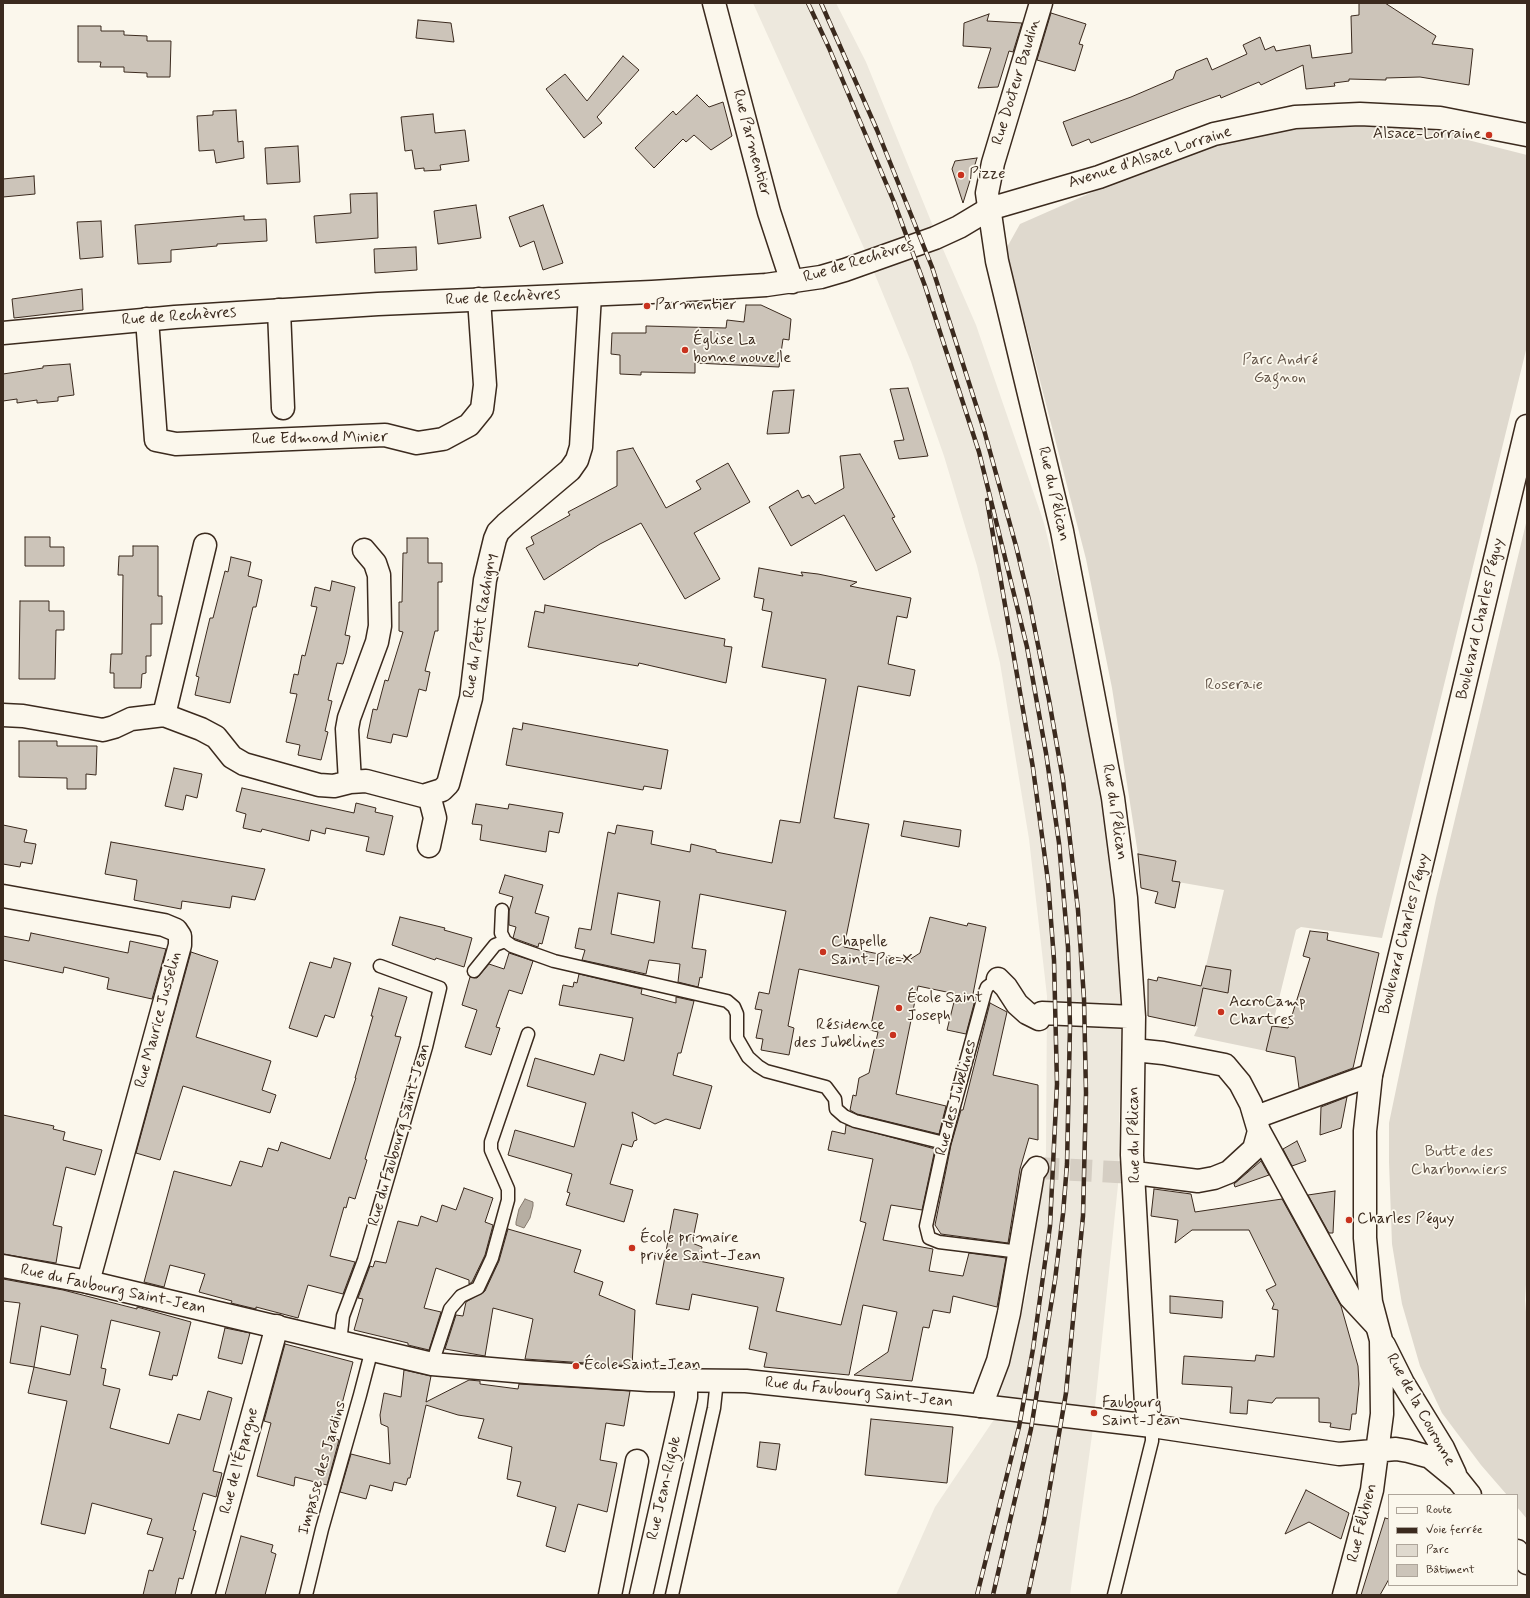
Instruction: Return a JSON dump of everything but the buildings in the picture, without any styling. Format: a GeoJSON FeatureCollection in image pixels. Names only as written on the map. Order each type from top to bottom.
{"type":"FeatureCollection","features":[{"type":"Feature","properties":{"kind":"street","name":"Rue Parmentier"},"geometry":{"type":"LineString","coordinates":[[714,3],[769,212],[792,282]]}},
{"type":"Feature","properties":{"kind":"street","name":"Rue Docteur Baudin"},"geometry":{"type":"LineString","coordinates":[[989,209],[987,193],[993,163],[1042,3]]}},
{"type":"Feature","properties":{"kind":"street","name":"Avenue d'Alsace Lorraine"},"geometry":{"type":"LineString","coordinates":[[989,209],[1099,177],[1214,134],[1295,117],[1360,114],[1440,118],[1527,135]]}},
{"type":"Feature","properties":{"kind":"street","name":"Rue de Rechèvres"},"geometry":{"type":"LineString","coordinates":[[3,333],[147,319],[279,310],[479,299],[590,295],[751,286],[792,282],[844,270],[935,238],[959,227],[989,209]]}},
{"type":"Feature","properties":{"kind":"street","name":"Rue du Pélican"},"geometry":{"type":"LineString","coordinates":[[989,209],[997,261],[1062,531],[1113,798],[1126,898],[1134,1017],[1132,1155],[1135,1173],[1146,1404],[1152,1426]]}},
{"type":"Feature","properties":{"kind":"street","name":"Rue du Petit Rachigny"},"geometry":{"type":"LineString","coordinates":[[432,794],[448,784],[471,698],[485,580],[498,532],[570,470],[577,460],[581,447],[590,295]]}},
{"type":"Feature","properties":{"kind":"street","name":"Rue Edmond Minier"},"geometry":{"type":"LineString","coordinates":[[147,319],[156,440],[176,444],[385,435],[417,443],[443,439],[469,424],[482,409],[485,385],[479,299]]}},
{"type":"Feature","properties":{"kind":"street"},"geometry":{"type":"LineString","coordinates":[[279,310],[284,408]]}},
{"type":"Feature","properties":{"kind":"street","name":"Boulevard Charles Péguy"},"geometry":{"type":"LineString","coordinates":[[1378,1451],[1382,1414],[1379,1332],[1371,1302],[1365,1238],[1365,1131],[1371,1075],[1527,426]]}},
{"type":"Feature","properties":{"kind":"street"},"geometry":{"type":"LineString","coordinates":[[164,715],[205,545]]}},
{"type":"Feature","properties":{"kind":"street"},"geometry":{"type":"LineString","coordinates":[[350,782],[347,729],[349,718],[377,642],[380,626],[380,575],[374,563],[364,550]]}},
{"type":"Feature","properties":{"kind":"street"},"geometry":{"type":"LineString","coordinates":[[3,715],[23,716],[103,730],[114,727],[131,718],[164,715],[201,729],[216,737],[232,757],[244,764],[319,785],[334,786],[350,782],[366,782],[423,796],[432,794],[435,818],[429,846]]}},
{"type":"Feature","properties":{"kind":"street","name":"Rue Maurice Jusselin"},"geometry":{"type":"LineString","coordinates":[[3,896],[164,925],[176,930],[180,936],[180,945],[88,1282]]}},
{"type":"Feature","properties":{"kind":"street","name":"Rue des Jubelines"},"geometry":{"type":"LineString","coordinates":[[998,979],[1006,987],[1017,1004],[1026,1013],[1039,1019],[1042,1013],[1134,1017]]}},
{"type":"Feature","properties":{"kind":"street"},"geometry":{"type":"LineString","coordinates":[[1134,1050],[1163,1053],[1225,1065],[1240,1083],[1258,1124],[1350,1297],[1379,1332]]}},
{"type":"Feature","properties":{"kind":"street"},"geometry":{"type":"LineString","coordinates":[[1258,1124],[1371,1075]]}},
{"type":"Feature","properties":{"kind":"street"},"geometry":{"type":"LineString","coordinates":[[1135,1173],[1198,1181],[1214,1178],[1229,1172],[1254,1149],[1258,1124]]}},
{"type":"Feature","properties":{"kind":"street"},"geometry":{"type":"LineString","coordinates":[[982,1406],[1000,1354],[1020,1252],[1032,1173],[1037,1168]]}},
{"type":"Feature","properties":{"kind":"street","name":"Rue du Faubourg Saint-Jean"},"geometry":{"type":"LineString","coordinates":[[3,1266],[88,1282],[432,1364],[534,1373],[648,1380],[717,1380],[753,1382],[982,1406],[1152,1426],[1339,1454],[1378,1451]]}},
{"type":"Feature","properties":{"kind":"street","name":"Rue de l'Épargne"},"geometry":{"type":"LineString","coordinates":[[203,1595],[277,1326]]}},
{"type":"Feature","properties":{"kind":"street","name":"Rue de la Couronne"},"geometry":{"type":"LineString","coordinates":[[1379,1332],[1403,1383],[1443,1448],[1464,1488]]}},
{"type":"Feature","properties":{"kind":"street","name":"Rue Jean-Rigole"},"geometry":{"type":"LineString","coordinates":[[641,1595],[686,1397],[686,1380]]}},
{"type":"Feature","properties":{"kind":"street","name":"Rue de la Couronne"},"geometry":{"type":"LineString","coordinates":[[1378,1451],[1396,1449],[1430,1457],[1464,1488]]}},
{"type":"Feature","properties":{"kind":"street","name":"Rue Félibien"},"geometry":{"type":"LineString","coordinates":[[1344,1595],[1372,1490],[1378,1451]]}},
{"type":"Feature","properties":{"kind":"street"},"geometry":{"type":"LineString","coordinates":[[610,1595],[637,1461]]}},
{"type":"Feature","properties":{"kind":"street"},"geometry":{"type":"LineString","coordinates":[[1518,1552],[1527,1563]]}},
{"type":"Feature","properties":{"kind":"lane"},"geometry":{"type":"LineString","coordinates":[[502,910],[501,933],[505,941],[512,946],[554,961],[728,1001],[734,1007],[737,1014],[737,1038],[748,1057],[758,1066],[766,1071],[826,1088],[835,1099],[836,1109],[844,1116],[944,1143]]}},
{"type":"Feature","properties":{"kind":"lane"},"geometry":{"type":"LineString","coordinates":[[474,971],[495,945],[505,941]]}},
{"type":"Feature","properties":{"kind":"lane","name":"Rue du Faubourg Saint-Jean"},"geometry":{"type":"LineString","coordinates":[[340,1342],[343,1316],[366,1253],[426,1047],[440,988],[380,966]]}},
{"type":"Feature","properties":{"kind":"lane","name":"Rue des Jubelines"},"geometry":{"type":"LineString","coordinates":[[998,979],[987,987],[984,992],[944,1143],[926,1226],[929,1238],[939,1242],[1020,1252]]}},
{"type":"Feature","properties":{"kind":"lane"},"geometry":{"type":"LineString","coordinates":[[432,1364],[450,1309],[461,1296],[478,1288],[492,1258],[508,1200],[508,1189],[491,1150],[491,1142],[528,1034]]}},
{"type":"Feature","properties":{"kind":"lane","name":"Impasse des Jardins"},"geometry":{"type":"LineString","coordinates":[[306,1595],[322,1529],[372,1349]]}},
{"type":"Feature","properties":{"kind":"lane"},"geometry":{"type":"LineString","coordinates":[[672,1595],[713,1415],[717,1380]]}},
{"type":"Feature","properties":{"kind":"lane"},"geometry":{"type":"LineString","coordinates":[[1114,1595],[1152,1441],[1152,1426]]}},
{"type":"Feature","properties":{"kind":"shaded area"},"geometry":{"type":"Polygon","coordinates":[[[753,3],[836,3],[866,62],[935,231],[868,257],[753,3]]]}},
{"type":"Feature","properties":{"kind":"shaded area"},"geometry":{"type":"Polygon","coordinates":[[[939,240],[976,325],[1044,523],[1082,682],[1110,849],[1122,996],[1118,1185],[1092,1435],[1070,1595],[896,1595],[935,1507],[993,1421],[1027,1292],[1046,1153],[1047,996],[1029,839],[1000,663],[977,566],[944,456],[911,362],[871,265],[939,240]]]}},
{"type":"Feature","properties":{"kind":"shaded area"},"geometry":{"type":"Polygon","coordinates":[[[525,1199],[533,1202],[533,1206],[530,1218],[524,1228],[516,1225],[516,1222],[519,1209],[525,1199]]]}},
{"type":"Feature","properties":{"kind":"green space","name":"Parc André Gagnon"},"geometry":{"type":"Polygon","coordinates":[[[1357,123],[1440,129],[1466,135],[1464,139],[1527,155],[1527,346],[1382,938],[1301,927],[1296,930],[1266,1051],[1194,1036],[1198,1027],[1195,1026],[1201,987],[1224,890],[1172,881],[1175,861],[1138,854],[1112,688],[1086,559],[1006,249],[1020,224],[1154,165],[1205,148],[1254,136],[1313,126],[1357,123]]]}},
{"type":"Feature","properties":{"kind":"green space","name":"Butte des Charbonniers"},"geometry":{"type":"Polygon","coordinates":[[[1527,519],[1527,1269],[1525,1300],[1527,1324],[1527,1519],[1518,1508],[1518,1494],[1506,1494],[1481,1465],[1442,1413],[1420,1366],[1402,1304],[1392,1244],[1389,1123],[1436,898],[1527,519]]]}},
{"type":"Feature","properties":{"kind":"tunnel"},"geometry":{"type":"LineString","coordinates":[[1037,1168],[1135,1173]]}},
{"type":"Feature","properties":{"kind":"railway"},"geometry":{"type":"LineString","coordinates":[[808,3],[829,48],[894,202],[925,286],[979,452],[1027,647],[1046,753],[1059,843],[1068,947],[1070,1026],[1067,1164],[1063,1214],[1055,1280],[1031,1429],[993,1595]]}},
{"type":"Feature","properties":{"kind":"railway"},"geometry":{"type":"LineString","coordinates":[[821,3],[877,130],[932,267],[984,430],[1016,546],[1029,600],[1063,780],[1078,910],[1084,999],[1086,1093],[1083,1216],[1066,1393],[1044,1521],[1028,1595]]}},
{"type":"Feature","properties":{"kind":"railway"},"geometry":{"type":"LineString","coordinates":[[977,1595],[1019,1427],[1033,1349],[1050,1226],[1057,1084],[1054,960],[1048,881],[1033,768],[987,500]]}},
{"type":"Feature","properties":{"kind":"place","name":"Alsace-Lorraine"},"geometry":{"type":"Point","coordinates":[1489,135]}},
{"type":"Feature","properties":{"kind":"place","name":"Pizze"},"geometry":{"type":"Point","coordinates":[961,175]}},
{"type":"Feature","properties":{"kind":"place","name":"Parmentier"},"geometry":{"type":"Point","coordinates":[647,306]}},
{"type":"Feature","properties":{"kind":"place","name":"Église La bonne nouvelle"},"geometry":{"type":"Point","coordinates":[685,350]}},
{"type":"Feature","properties":{"kind":"place","name":"Chapelle Saint-Pie-X"},"geometry":{"type":"Point","coordinates":[823,952]}},
{"type":"Feature","properties":{"kind":"place","name":"École Saint Joseph"},"geometry":{"type":"Point","coordinates":[899,1008]}},
{"type":"Feature","properties":{"kind":"place","name":"AccroCamp Chartres"},"geometry":{"type":"Point","coordinates":[1221,1012]}},
{"type":"Feature","properties":{"kind":"place","name":"Résidence des Jubelines"},"geometry":{"type":"Point","coordinates":[893,1035]}},
{"type":"Feature","properties":{"kind":"place","name":"Charles Péguy"},"geometry":{"type":"Point","coordinates":[1349,1220]}},
{"type":"Feature","properties":{"kind":"place","name":"École primaire privée Saint-Jean"},"geometry":{"type":"Point","coordinates":[632,1248]}},
{"type":"Feature","properties":{"kind":"place","name":"École Saint-Jean"},"geometry":{"type":"Point","coordinates":[576,1366]}},
{"type":"Feature","properties":{"kind":"place","name":"Faubourg Saint-Jean"},"geometry":{"type":"Point","coordinates":[1094,1413]}},
{"type":"Feature","properties":{"kind":"park label","name":"Roseraie"},"geometry":{"type":"Point","coordinates":[1234,686]}}]}
